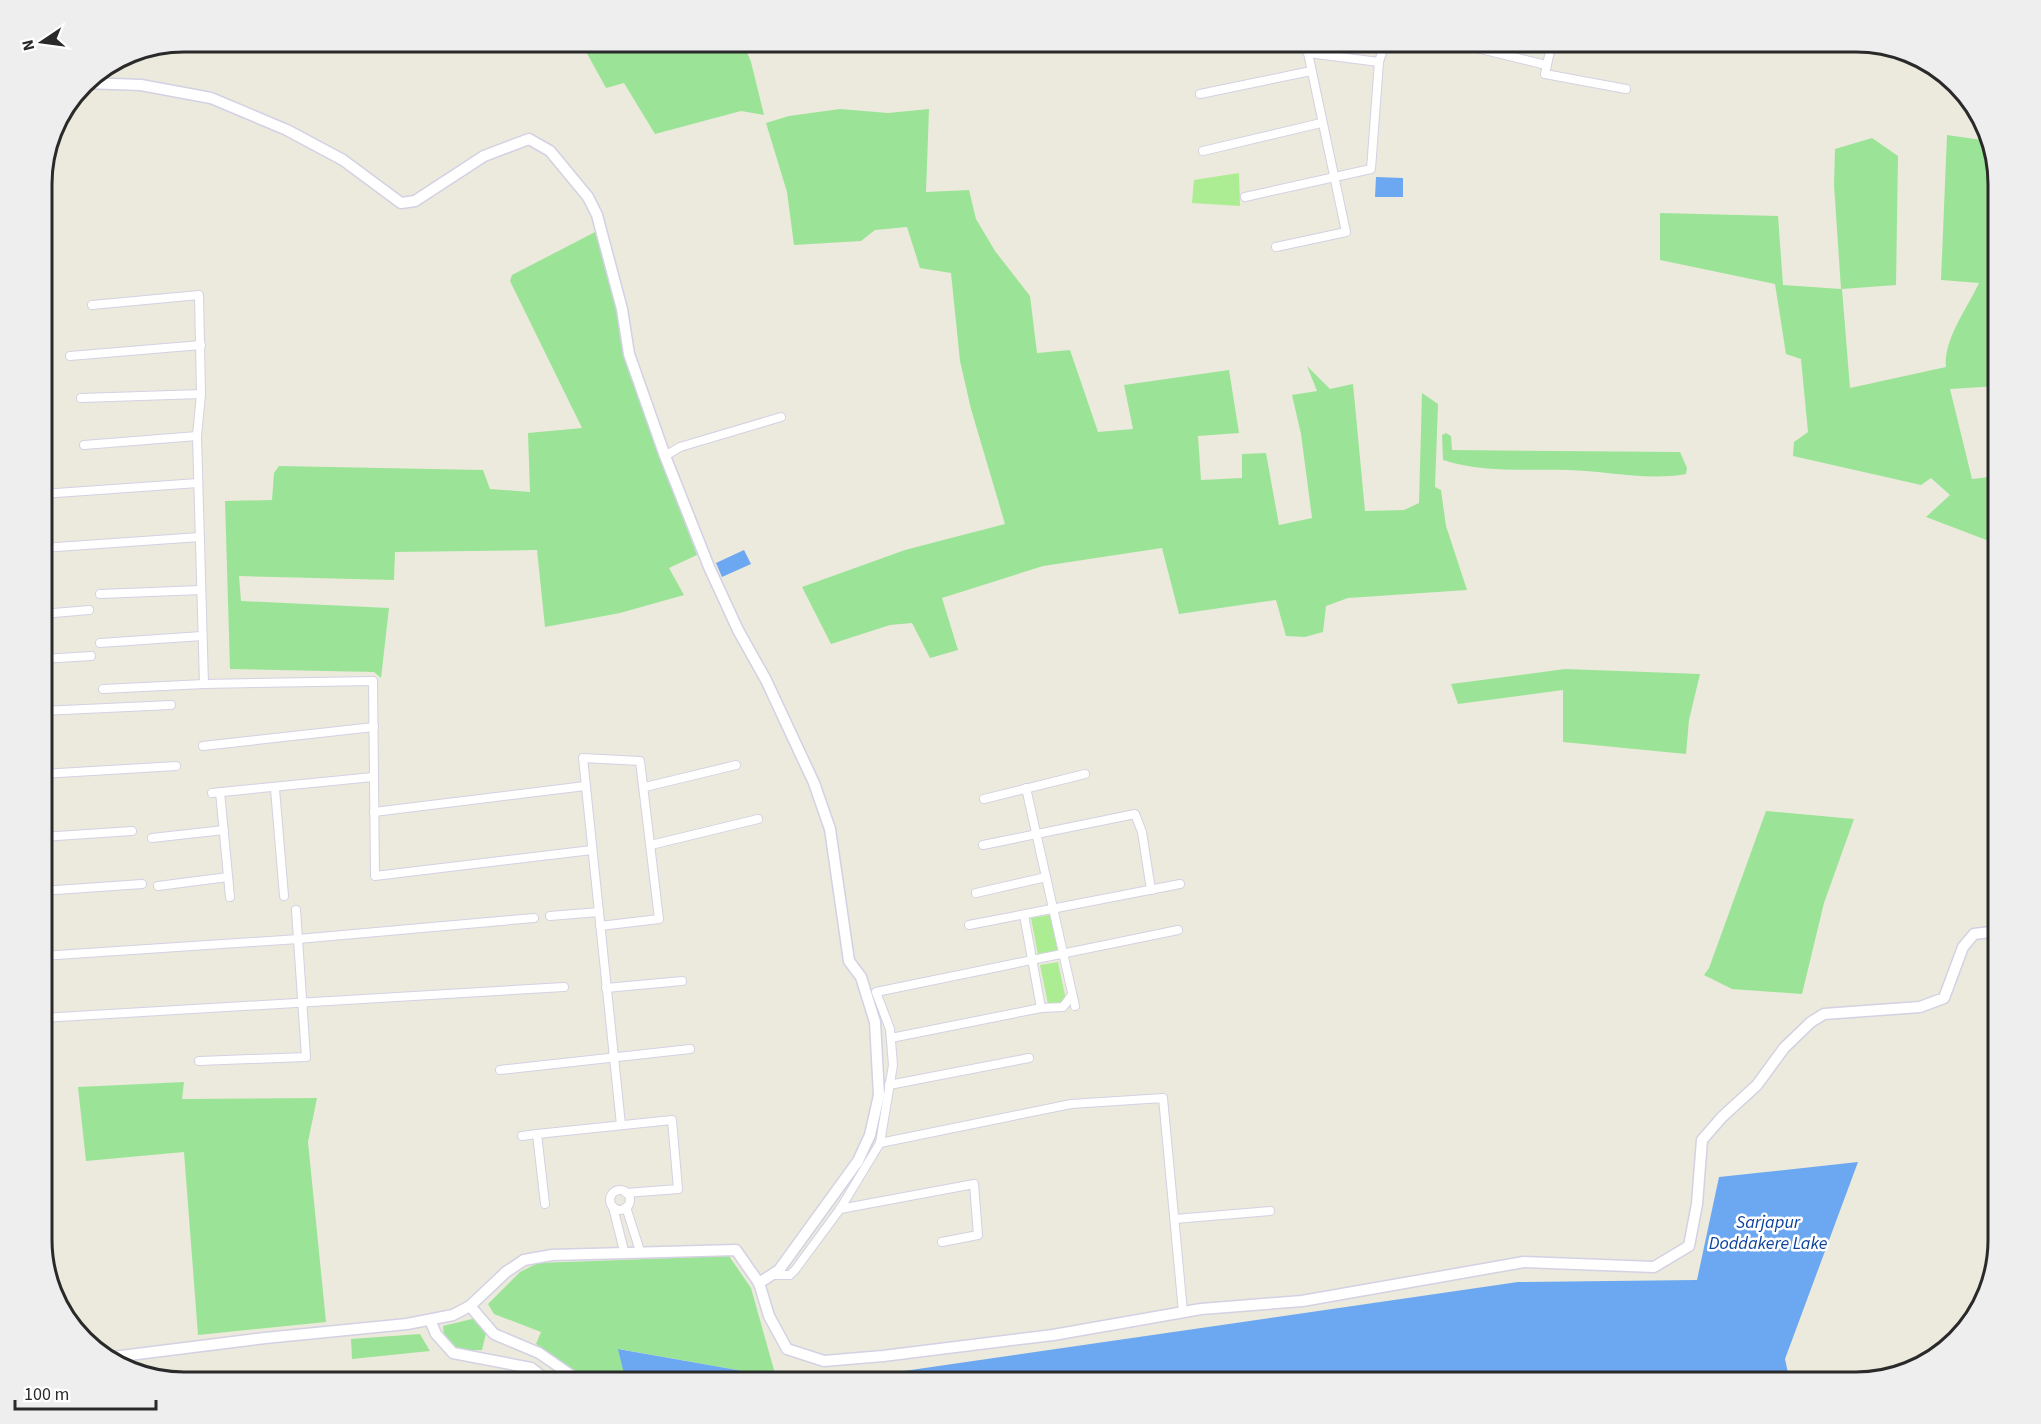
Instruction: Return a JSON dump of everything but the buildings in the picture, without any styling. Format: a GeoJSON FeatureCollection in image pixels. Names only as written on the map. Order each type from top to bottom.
{"type":"FeatureCollection","features":[{"type":"Feature","properties":{"kind":"main road"},"geometry":{"type":"LineString","coordinates":[[99,84],[141,85],[211,98],[288,130],[342,160],[401,204],[415,201],[498,149],[529,139],[540,143],[588,197],[597,215],[622,309],[629,354],[665,456],[738,630],[766,680],[814,783],[830,829],[849,962],[861,977],[875,1023],[879,1095],[870,1136],[858,1161],[779,1269],[759,1283]]}},
{"type":"Feature","properties":{"kind":"main road"},"geometry":{"type":"LineString","coordinates":[[123,1356],[453,1316],[470,1306],[506,1272],[525,1260],[552,1255],[624,1251],[736,1250],[759,1283],[769,1316],[787,1348],[824,1361],[1053,1335],[1183,1312],[1251,1303],[1302,1301],[1524,1262],[1654,1267],[1689,1246],[1697,1203],[1702,1140],[1722,1117],[1757,1085],[1784,1048],[1811,1022],[1824,1014],[1876,1012],[1920,1007],[1938,1002],[1944,998],[1963,947],[1974,934],[1988,932]]}},
{"type":"Feature","properties":{"kind":"main road"},"geometry":{"type":"LineString","coordinates":[[470,1306],[494,1334],[539,1353],[567,1372]]}},
{"type":"Feature","properties":{"kind":"main road"},"geometry":{"type":"LineString","coordinates":[[430,1320],[436,1334],[453,1353],[531,1368],[536,1372]]}},
{"type":"Feature","properties":{"kind":"street"},"geometry":{"type":"LineString","coordinates":[[1245,197],[1371,169],[1379,62],[1382,52]]}},
{"type":"Feature","properties":{"kind":"street"},"geometry":{"type":"LineString","coordinates":[[1497,52],[1546,65]]}},
{"type":"Feature","properties":{"kind":"street"},"geometry":{"type":"LineString","coordinates":[[1549,52],[1545,74],[1626,89]]}},
{"type":"Feature","properties":{"kind":"street"},"geometry":{"type":"LineString","coordinates":[[1276,247],[1346,232],[1321,123],[1308,53],[1379,62]]}},
{"type":"Feature","properties":{"kind":"street"},"geometry":{"type":"LineString","coordinates":[[1200,94],[1311,70]]}},
{"type":"Feature","properties":{"kind":"street"},"geometry":{"type":"LineString","coordinates":[[1203,151],[1321,123]]}},
{"type":"Feature","properties":{"kind":"street"},"geometry":{"type":"LineString","coordinates":[[92,305],[199,295],[201,394],[197,436],[204,684]]}},
{"type":"Feature","properties":{"kind":"street"},"geometry":{"type":"LineString","coordinates":[[70,356],[201,345]]}},
{"type":"Feature","properties":{"kind":"street"},"geometry":{"type":"LineString","coordinates":[[81,398],[201,394]]}},
{"type":"Feature","properties":{"kind":"street"},"geometry":{"type":"LineString","coordinates":[[665,456],[681,447],[781,417]]}},
{"type":"Feature","properties":{"kind":"street"},"geometry":{"type":"LineString","coordinates":[[84,445],[197,436]]}},
{"type":"Feature","properties":{"kind":"street"},"geometry":{"type":"LineString","coordinates":[[53,493],[198,483]]}},
{"type":"Feature","properties":{"kind":"street"},"geometry":{"type":"LineString","coordinates":[[53,547],[200,537]]}},
{"type":"Feature","properties":{"kind":"street"},"geometry":{"type":"LineString","coordinates":[[100,594],[201,590]]}},
{"type":"Feature","properties":{"kind":"street"},"geometry":{"type":"LineString","coordinates":[[53,613],[89,610]]}},
{"type":"Feature","properties":{"kind":"street"},"geometry":{"type":"LineString","coordinates":[[100,643],[202,636]]}},
{"type":"Feature","properties":{"kind":"street"},"geometry":{"type":"LineString","coordinates":[[53,659],[91,656]]}},
{"type":"Feature","properties":{"kind":"street"},"geometry":{"type":"LineString","coordinates":[[103,689],[204,684],[373,681],[375,876],[592,850]]}},
{"type":"Feature","properties":{"kind":"street"},"geometry":{"type":"LineString","coordinates":[[53,710],[171,705]]}},
{"type":"Feature","properties":{"kind":"street"},"geometry":{"type":"LineString","coordinates":[[203,746],[374,727]]}},
{"type":"Feature","properties":{"kind":"street"},"geometry":{"type":"LineString","coordinates":[[600,926],[658,919],[645,787],[640,761],[583,758],[613,1058],[621,1125]]}},
{"type":"Feature","properties":{"kind":"street"},"geometry":{"type":"LineString","coordinates":[[645,787],[736,765]]}},
{"type":"Feature","properties":{"kind":"street"},"geometry":{"type":"LineString","coordinates":[[53,773],[176,766]]}},
{"type":"Feature","properties":{"kind":"street"},"geometry":{"type":"LineString","coordinates":[[984,799],[1085,774]]}},
{"type":"Feature","properties":{"kind":"street"},"geometry":{"type":"LineString","coordinates":[[230,897],[224,830],[216,792],[261,787],[274,789],[373,777]]}},
{"type":"Feature","properties":{"kind":"street"},"geometry":{"type":"LineString","coordinates":[[374,813],[585,786]]}},
{"type":"Feature","properties":{"kind":"street"},"geometry":{"type":"LineString","coordinates":[[1026,788],[1075,1006]]}},
{"type":"Feature","properties":{"kind":"street"},"geometry":{"type":"LineString","coordinates":[[274,789],[284,896]]}},
{"type":"Feature","properties":{"kind":"street"},"geometry":{"type":"LineString","coordinates":[[983,845],[1036,832],[1135,814],[1142,832],[1150,890]]}},
{"type":"Feature","properties":{"kind":"street"},"geometry":{"type":"LineString","coordinates":[[651,845],[758,819]]}},
{"type":"Feature","properties":{"kind":"street"},"geometry":{"type":"LineString","coordinates":[[152,838],[224,830]]}},
{"type":"Feature","properties":{"kind":"street"},"geometry":{"type":"LineString","coordinates":[[53,836],[132,831]]}},
{"type":"Feature","properties":{"kind":"street"},"geometry":{"type":"LineString","coordinates":[[159,886],[228,877]]}},
{"type":"Feature","properties":{"kind":"street"},"geometry":{"type":"LineString","coordinates":[[975,893],[1046,877]]}},
{"type":"Feature","properties":{"kind":"street"},"geometry":{"type":"LineString","coordinates":[[53,890],[142,884]]}},
{"type":"Feature","properties":{"kind":"street"},"geometry":{"type":"LineString","coordinates":[[969,925],[1180,884]]}},
{"type":"Feature","properties":{"kind":"street"},"geometry":{"type":"LineString","coordinates":[[200,1061],[306,1057],[296,910]]}},
{"type":"Feature","properties":{"kind":"street"},"geometry":{"type":"LineString","coordinates":[[550,916],[599,912]]}},
{"type":"Feature","properties":{"kind":"street"},"geometry":{"type":"LineString","coordinates":[[1024,915],[1041,1008]]}},
{"type":"Feature","properties":{"kind":"street"},"geometry":{"type":"LineString","coordinates":[[53,955],[298,939],[534,918]]}},
{"type":"Feature","properties":{"kind":"street"},"geometry":{"type":"LineString","coordinates":[[771,1275],[790,1275],[840,1209],[880,1143],[893,1065],[891,1038],[876,992],[1178,930]]}},
{"type":"Feature","properties":{"kind":"street"},"geometry":{"type":"LineString","coordinates":[[606,988],[682,981]]}},
{"type":"Feature","properties":{"kind":"street"},"geometry":{"type":"LineString","coordinates":[[53,1017],[564,987]]}},
{"type":"Feature","properties":{"kind":"street"},"geometry":{"type":"LineString","coordinates":[[891,1038],[1041,1008],[1063,1007],[1072,995]]}},
{"type":"Feature","properties":{"kind":"street"},"geometry":{"type":"LineString","coordinates":[[501,1070],[690,1049]]}},
{"type":"Feature","properties":{"kind":"street"},"geometry":{"type":"LineString","coordinates":[[889,1085],[1029,1058]]}},
{"type":"Feature","properties":{"kind":"street"},"geometry":{"type":"LineString","coordinates":[[880,1143],[1071,1104],[1163,1098],[1183,1312]]}},
{"type":"Feature","properties":{"kind":"street"},"geometry":{"type":"LineString","coordinates":[[522,1136],[672,1120],[678,1189],[626,1193],[620,1190],[614,1192],[610,1201],[624,1251]]}},
{"type":"Feature","properties":{"kind":"street"},"geometry":{"type":"LineString","coordinates":[[537,1134],[545,1204]]}},
{"type":"Feature","properties":{"kind":"street"},"geometry":{"type":"LineString","coordinates":[[840,1209],[974,1184],[978,1235],[942,1242]]}},
{"type":"Feature","properties":{"kind":"street"},"geometry":{"type":"LineString","coordinates":[[626,1193],[629,1198],[626,1207],[640,1251]]}},
{"type":"Feature","properties":{"kind":"street"},"geometry":{"type":"LineString","coordinates":[[613,1207],[621,1210],[626,1207]]}},
{"type":"Feature","properties":{"kind":"street"},"geometry":{"type":"LineString","coordinates":[[1174,1219],[1270,1210]]}},
{"type":"Feature","properties":{"kind":"green space"},"geometry":{"type":"Polygon","coordinates":[[[587,53],[747,53],[764,115],[741,111],[655,134],[624,83],[606,88],[587,53]]]}},
{"type":"Feature","properties":{"kind":"green space"},"geometry":{"type":"Polygon","coordinates":[[[840,109],[888,113],[929,109],[926,192],[969,190],[976,219],[995,251],[1030,296],[1037,353],[1070,350],[1098,432],[1133,429],[1124,385],[1229,370],[1239,433],[1198,436],[1201,480],[1242,478],[1242,454],[1266,453],[1279,525],[1312,518],[1301,434],[1292,395],[1317,391],[1307,366],[1330,389],[1353,384],[1365,511],[1404,510],[1419,503],[1422,393],[1438,404],[1435,487],[1441,490],[1446,526],[1467,590],[1348,598],[1326,606],[1323,632],[1305,637],[1286,636],[1276,600],[1179,614],[1162,548],[1043,566],[942,598],[958,650],[930,658],[912,623],[890,625],[831,644],[802,587],[905,550],[1005,524],[971,409],[960,361],[951,273],[920,268],[907,227],[875,230],[861,241],[794,245],[787,192],[766,123],[789,116],[840,109]]]}},
{"type":"Feature","properties":{"kind":"green space"},"geometry":{"type":"Polygon","coordinates":[[[1947,135],[1981,140],[1988,184],[1988,387],[1950,389],[1972,479],[1988,477],[1988,541],[1926,517],[1950,495],[1931,478],[1921,485],[1793,456],[1794,442],[1808,432],[1801,359],[1786,354],[1775,284],[1660,260],[1660,213],[1778,216],[1783,285],[1841,289],[1834,185],[1835,149],[1872,138],[1898,156],[1896,285],[1842,289],[1850,388],[1946,367],[1948,346],[1952,335],[1979,283],[1941,280],[1947,135]]]}},
{"type":"Feature","properties":{"kind":"green space"},"geometry":{"type":"Polygon","coordinates":[[[1239,173],[1240,206],[1192,203],[1194,180],[1239,173]]]}},
{"type":"Feature","properties":{"kind":"green space"},"geometry":{"type":"Polygon","coordinates":[[[597,231],[663,466],[697,555],[669,568],[684,595],[620,613],[545,627],[537,550],[395,552],[394,580],[239,576],[241,601],[389,608],[381,678],[374,672],[230,669],[225,501],[272,500],[274,473],[279,466],[483,470],[490,489],[530,492],[528,433],[582,428],[510,281],[512,275],[597,231]]]}},
{"type":"Feature","properties":{"kind":"green space"},"geometry":{"type":"Polygon","coordinates":[[[1446,433],[1451,436],[1452,450],[1680,452],[1687,468],[1686,474],[1656,476],[1474,467],[1443,460],[1442,435],[1446,433]]]}},
{"type":"Feature","properties":{"kind":"green space"},"geometry":{"type":"Polygon","coordinates":[[[1565,669],[1700,674],[1689,720],[1686,754],[1563,742],[1563,690],[1458,704],[1451,684],[1565,669]]]}},
{"type":"Feature","properties":{"kind":"green space"},"geometry":{"type":"Polygon","coordinates":[[[1766,811],[1854,819],[1824,903],[1802,994],[1732,989],[1704,975],[1709,968],[1766,811]]]}},
{"type":"Feature","properties":{"kind":"green space"},"geometry":{"type":"Polygon","coordinates":[[[1050,915],[1058,952],[1038,955],[1031,918],[1050,915]]]}},
{"type":"Feature","properties":{"kind":"green space"},"geometry":{"type":"Polygon","coordinates":[[[1058,962],[1067,1005],[1049,1009],[1040,965],[1058,962]]]}},
{"type":"Feature","properties":{"kind":"green space"},"geometry":{"type":"Polygon","coordinates":[[[184,1082],[182,1099],[317,1098],[308,1142],[326,1322],[198,1335],[184,1152],[86,1161],[78,1087],[184,1082]]]}},
{"type":"Feature","properties":{"kind":"green space"},"geometry":{"type":"Polygon","coordinates":[[[729,1256],[751,1288],[775,1372],[748,1372],[619,1349],[624,1372],[574,1372],[536,1344],[541,1332],[494,1314],[488,1304],[520,1272],[538,1263],[729,1256]]]}},
{"type":"Feature","properties":{"kind":"green space"},"geometry":{"type":"Polygon","coordinates":[[[476,1318],[486,1333],[482,1350],[457,1351],[444,1336],[443,1326],[476,1318]]]}},
{"type":"Feature","properties":{"kind":"green space"},"geometry":{"type":"Polygon","coordinates":[[[420,1334],[430,1351],[352,1359],[351,1339],[420,1334]]]}},
{"type":"Feature","properties":{"kind":"water"},"geometry":{"type":"Polygon","coordinates":[[[1376,177],[1403,178],[1403,197],[1375,197],[1376,177]]]}},
{"type":"Feature","properties":{"kind":"water"},"geometry":{"type":"Polygon","coordinates":[[[744,550],[751,564],[722,577],[716,563],[744,550]]]}},
{"type":"Feature","properties":{"kind":"water","name":"Sarjapur Doddakere Lake"},"geometry":{"type":"Polygon","coordinates":[[[1858,1162],[1785,1359],[1788,1372],[897,1372],[1518,1282],[1697,1280],[1719,1177],[1858,1162]]]}},
{"type":"Feature","properties":{"kind":"water"},"geometry":{"type":"Polygon","coordinates":[[[618,1349],[749,1372],[624,1372],[618,1349]]]}}]}
